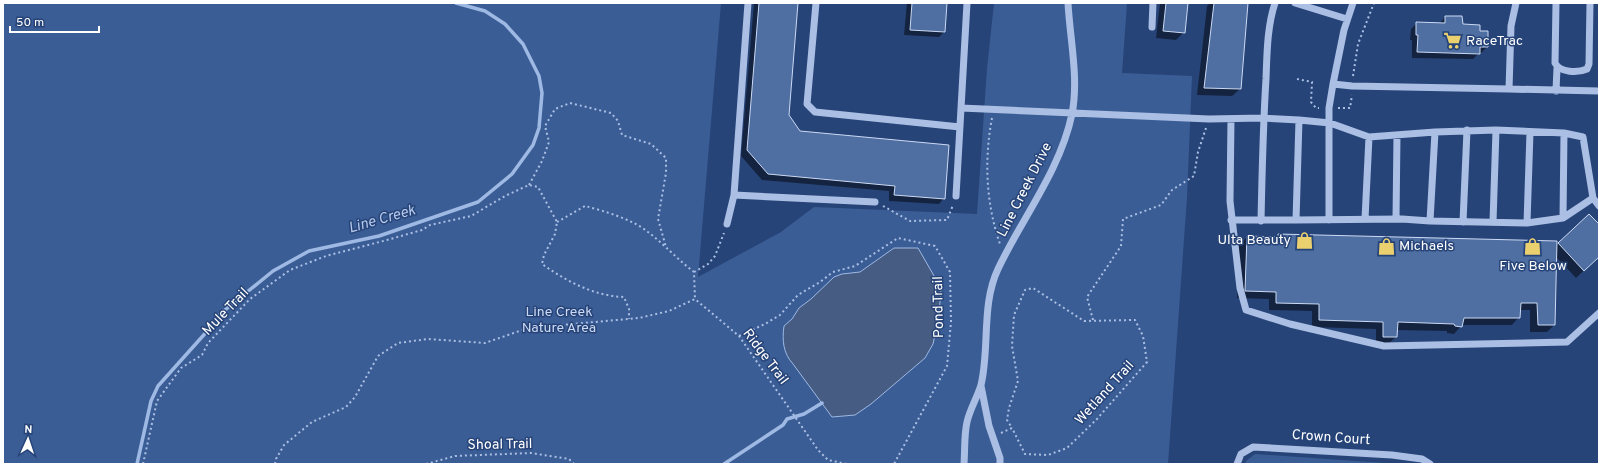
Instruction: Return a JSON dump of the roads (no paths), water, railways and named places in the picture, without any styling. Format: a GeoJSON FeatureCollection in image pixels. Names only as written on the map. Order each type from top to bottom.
{"type":"FeatureCollection","features":[{"type":"Feature","properties":{"kind":"street"},"geometry":{"type":"LineString","coordinates":[[727,224],[734,195],[748,3]]}},
{"type":"Feature","properties":{"kind":"street"},"geometry":{"type":"LineString","coordinates":[[816,3],[807,104],[815,112],[960,127]]}},
{"type":"Feature","properties":{"kind":"street"},"geometry":{"type":"LineString","coordinates":[[956,196],[967,3]]}},
{"type":"Feature","properties":{"kind":"street","name":"Line Creek Drive"},"geometry":{"type":"LineString","coordinates":[[964,464],[967,422],[981,385],[986,347],[989,296],[1004,258],[1058,159],[1072,114],[1074,72],[1068,3]]}},
{"type":"Feature","properties":{"kind":"street"},"geometry":{"type":"LineString","coordinates":[[1152,27],[1153,3]]}},
{"type":"Feature","properties":{"kind":"street"},"geometry":{"type":"LineString","coordinates":[[1261,221],[1263,118],[1271,15],[1275,3]]}},
{"type":"Feature","properties":{"kind":"street"},"geometry":{"type":"LineString","coordinates":[[1295,3],[1347,19]]}},
{"type":"Feature","properties":{"kind":"street"},"geometry":{"type":"LineString","coordinates":[[1329,220],[1329,108],[1347,19],[1353,3]]}},
{"type":"Feature","properties":{"kind":"street"},"geometry":{"type":"LineString","coordinates":[[1509,89],[1511,26],[1516,3]]}},
{"type":"Feature","properties":{"kind":"street"},"geometry":{"type":"LineString","coordinates":[[1556,3],[1556,91]]}},
{"type":"Feature","properties":{"kind":"street"},"geometry":{"type":"LineString","coordinates":[[1557,68],[1561,70],[1582,71],[1587,69],[1589,64],[1590,3]]}},
{"type":"Feature","properties":{"kind":"street"},"geometry":{"type":"LineString","coordinates":[[1333,84],[1352,86],[1599,91]]}},
{"type":"Feature","properties":{"kind":"street"},"geometry":{"type":"LineString","coordinates":[[961,108],[1072,114],[1231,120],[1263,118],[1330,122],[1370,137],[1467,130],[1564,133],[1584,137],[1593,198],[1599,206]]}},
{"type":"Feature","properties":{"kind":"street"},"geometry":{"type":"LineString","coordinates":[[1231,120],[1231,220],[1240,288],[1246,310],[1290,324],[1384,346],[1567,342],[1599,313]]}},
{"type":"Feature","properties":{"kind":"street"},"geometry":{"type":"LineString","coordinates":[[1296,220],[1299,120]]}},
{"type":"Feature","properties":{"kind":"street"},"geometry":{"type":"LineString","coordinates":[[1463,222],[1467,130]]}},
{"type":"Feature","properties":{"kind":"street"},"geometry":{"type":"LineString","coordinates":[[1493,222],[1496,130]]}},
{"type":"Feature","properties":{"kind":"street"},"geometry":{"type":"LineString","coordinates":[[1430,221],[1435,132]]}},
{"type":"Feature","properties":{"kind":"street"},"geometry":{"type":"LineString","coordinates":[[1527,223],[1530,132]]}},
{"type":"Feature","properties":{"kind":"street"},"geometry":{"type":"LineString","coordinates":[[1563,218],[1564,133]]}},
{"type":"Feature","properties":{"kind":"street"},"geometry":{"type":"LineString","coordinates":[[1396,219],[1397,135]]}},
{"type":"Feature","properties":{"kind":"street"},"geometry":{"type":"LineString","coordinates":[[1365,219],[1370,137]]}},
{"type":"Feature","properties":{"kind":"street"},"geometry":{"type":"LineString","coordinates":[[734,195],[875,202]]}},
{"type":"Feature","properties":{"kind":"street"},"geometry":{"type":"LineString","coordinates":[[1231,220],[1396,219],[1527,223],[1563,218],[1593,198]]}},
{"type":"Feature","properties":{"kind":"street","name":"Line Creek Drive"},"geometry":{"type":"LineString","coordinates":[[981,385],[988,426],[1000,458],[1000,464]]}},
{"type":"Feature","properties":{"kind":"street","name":"Crown Court"},"geometry":{"type":"LineString","coordinates":[[1237,464],[1241,454],[1253,447],[1392,455],[1422,459],[1430,464]]}},
{"type":"Feature","properties":{"kind":"waterway","name":"Line Creek"},"geometry":{"type":"LineString","coordinates":[[137,464],[151,401],[158,386],[210,328],[220,314],[273,271],[309,251],[379,236],[478,202],[512,174],[533,145],[539,128],[542,93],[539,76],[523,44],[505,24],[485,11],[456,3]]}},
{"type":"Feature","properties":{"kind":"waterway"},"geometry":{"type":"LineString","coordinates":[[724,464],[783,425],[787,419],[804,414],[822,403]]}},
{"type":"Feature","properties":{"kind":"place","name":"RaceTrac"},"geometry":{"type":"Point","coordinates":[1453,41]}},
{"type":"Feature","properties":{"kind":"place","name":"Ulta Beauty"},"geometry":{"type":"Point","coordinates":[1304,240]}},
{"type":"Feature","properties":{"kind":"place","name":"Michaels"},"geometry":{"type":"Point","coordinates":[1386,246]}},
{"type":"Feature","properties":{"kind":"place","name":"Five Below"},"geometry":{"type":"Point","coordinates":[1533,246]}},
{"type":"Feature","properties":{"kind":"park label","name":"Line Creek Nature Area"},"geometry":{"type":"Point","coordinates":[559,320]}}]}
